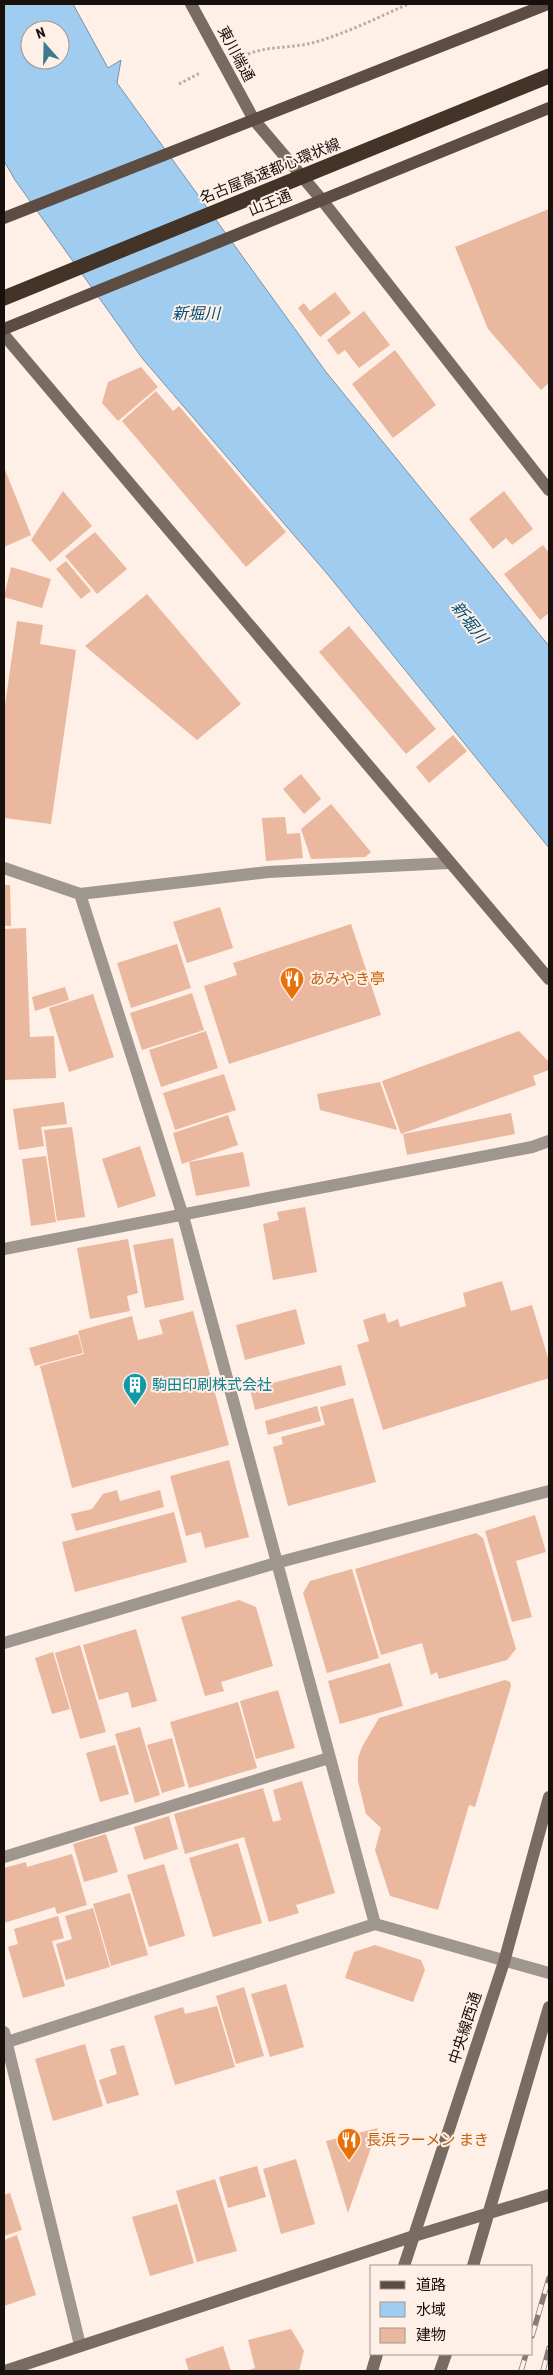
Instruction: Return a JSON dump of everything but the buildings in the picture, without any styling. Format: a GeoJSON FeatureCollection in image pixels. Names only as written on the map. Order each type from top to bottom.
{"type":"FeatureCollection","features":[{"type":"Feature","properties":{"kind":"highway","name":"名古屋高速都心環状線"},"geometry":{"type":"LineString","coordinates":[[4,298],[549,76]]}},
{"type":"Feature","properties":{"kind":"main road"},"geometry":{"type":"LineString","coordinates":[[4,218],[548,4]]}},
{"type":"Feature","properties":{"kind":"main road","name":"山王通"},"geometry":{"type":"LineString","coordinates":[[4,329],[549,108]]}},
{"type":"Feature","properties":{"kind":"street","name":"東川端通"},"geometry":{"type":"LineString","coordinates":[[191,4],[254,120],[322,200],[549,490]]}},
{"type":"Feature","properties":{"kind":"street"},"geometry":{"type":"LineString","coordinates":[[4,335],[549,979]]}},
{"type":"Feature","properties":{"kind":"street"},"geometry":{"type":"LineString","coordinates":[[4,868],[80,894],[268,872],[449,863]]}},
{"type":"Feature","properties":{"kind":"street"},"geometry":{"type":"LineString","coordinates":[[80,894],[183,1216],[375,1924]]}},
{"type":"Feature","properties":{"kind":"street"},"geometry":{"type":"LineString","coordinates":[[4,1249],[183,1216],[532,1147],[549,1141]]}},
{"type":"Feature","properties":{"kind":"street"},"geometry":{"type":"LineString","coordinates":[[4,1643],[276,1563],[549,1491]]}},
{"type":"Feature","properties":{"kind":"street"},"geometry":{"type":"LineString","coordinates":[[4,1857],[329,1758]]}},
{"type":"Feature","properties":{"kind":"street","name":"中央線西通"},"geometry":{"type":"LineString","coordinates":[[404,2265],[504,1962],[549,1797]]}},
{"type":"Feature","properties":{"kind":"street"},"geometry":{"type":"LineString","coordinates":[[80,2345],[5,2039],[375,1924],[504,1962],[549,1973]]}},
{"type":"Feature","properties":{"kind":"street"},"geometry":{"type":"LineString","coordinates":[[473,2265],[549,2007]]}},
{"type":"Feature","properties":{"kind":"street"},"geometry":{"type":"LineString","coordinates":[[5,2371],[414,2236],[549,2195]]}},
{"type":"Feature","properties":{"kind":"street"},"geometry":{"type":"LineString","coordinates":[[372,2371],[377,2355]]}},
{"type":"Feature","properties":{"kind":"street"},"geometry":{"type":"LineString","coordinates":[[440,2371],[446,2355]]}},
{"type":"Feature","properties":{"kind":"path"},"geometry":{"type":"LineString","coordinates":[[253,52],[288,45],[310,44],[332,37],[408,4]]}},
{"type":"Feature","properties":{"kind":"path"},"geometry":{"type":"LineString","coordinates":[[179,84],[202,72]]}},
{"type":"Feature","properties":{"kind":"water","name":"新堀川"},"geometry":{"type":"Polygon","coordinates":[[[4,4],[73,4],[108,68],[121,60],[117,83],[326,372],[549,646],[549,848],[329,576],[142,358],[15,180],[4,161],[4,4]]]}},
{"type":"Feature","properties":{"kind":"railway"},"geometry":{"type":"LineString","coordinates":[[533,2333],[549,2278]]}},
{"type":"Feature","properties":{"kind":"railway"},"geometry":{"type":"LineString","coordinates":[[543,2371],[549,2348]]}},
{"type":"Feature","properties":{"kind":"railway"},"geometry":{"type":"LineString","coordinates":[[521,2371],[526,2355]]}},
{"type":"Feature","properties":{"kind":"place","name":"あみやき亭"},"geometry":{"type":"Point","coordinates":[292,1000]}},
{"type":"Feature","properties":{"kind":"place","name":"駒田印刷株式会社"},"geometry":{"type":"Point","coordinates":[135,1406]}},
{"type":"Feature","properties":{"kind":"place","name":"長浜ラーメン まき"},"geometry":{"type":"Point","coordinates":[349,2161]}}]}
